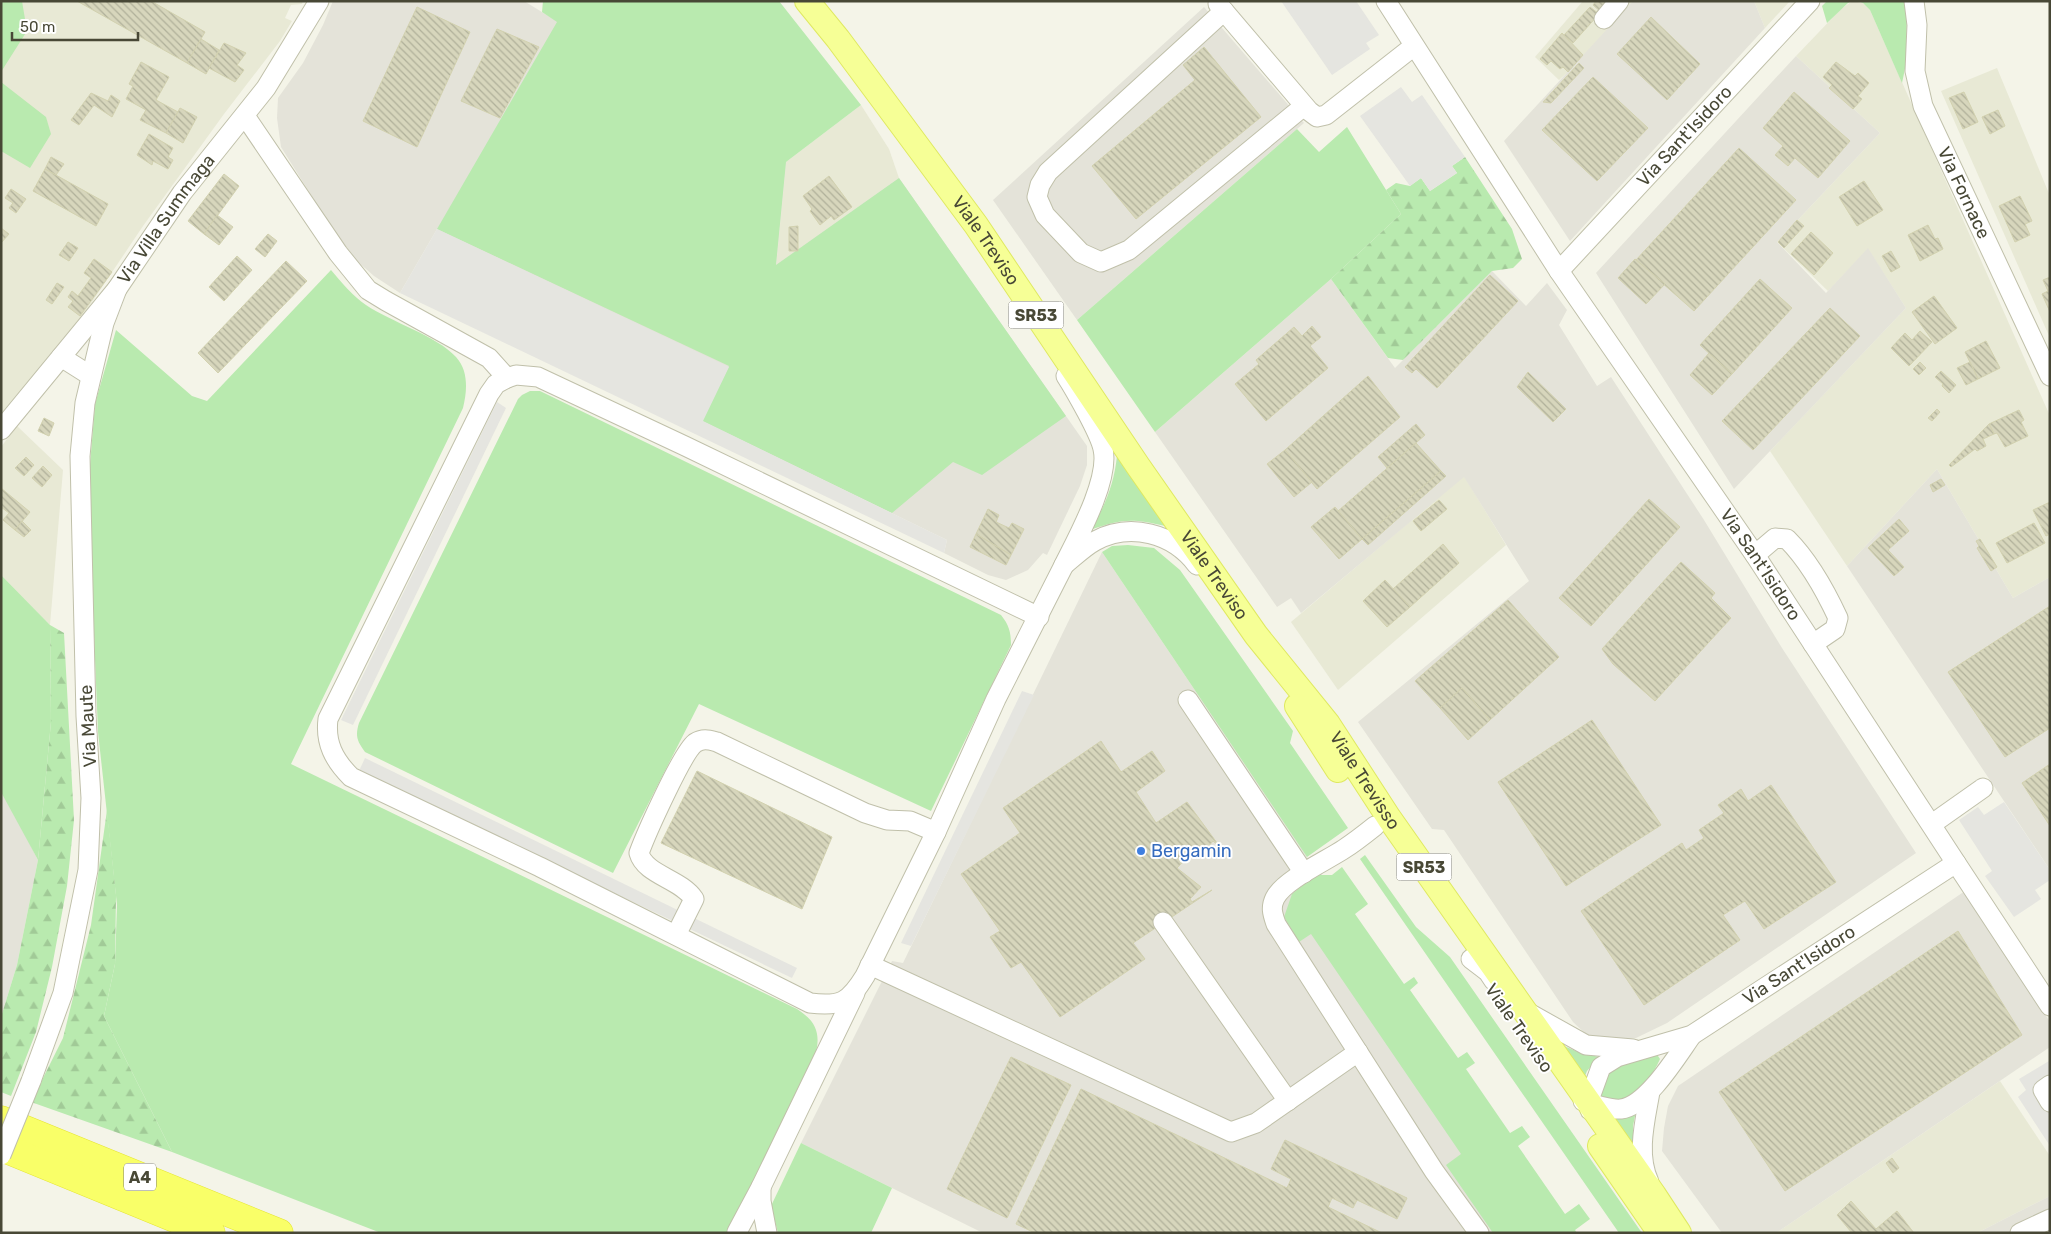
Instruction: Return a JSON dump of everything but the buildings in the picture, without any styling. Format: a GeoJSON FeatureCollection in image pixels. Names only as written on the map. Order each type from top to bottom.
{"type":"FeatureCollection","features":[{"type":"Feature","properties":{"kind":"highway","name":"A4"},"geometry":{"type":"LineString","coordinates":[[1,1120],[278,1233]]}},
{"type":"Feature","properties":{"kind":"highway","name":"A4"},"geometry":{"type":"LineString","coordinates":[[1,1147],[211,1233]]}},
{"type":"Feature","properties":{"kind":"main road","name":"Viale Treviso"},"geometry":{"type":"LineString","coordinates":[[807,1],[976,226],[1138,466],[1256,635],[1304,718],[1375,826],[1471,959],[1655,1226]]}},
{"type":"Feature","properties":{"kind":"main road","name":"Viale Trevisso"},"geometry":{"type":"LineString","coordinates":[[1256,635],[1328,724],[1389,818],[1588,1103]]}},
{"type":"Feature","properties":{"kind":"main road","name":"SR53"},"geometry":{"type":"LineString","coordinates":[[1588,1103],[1679,1233]]}},
{"type":"Feature","properties":{"kind":"street","name":"Via Villa Summaga"},"geometry":{"type":"LineString","coordinates":[[1,430],[117,289],[182,193],[245,116],[288,56],[319,1]]}},
{"type":"Feature","properties":{"kind":"street","name":"Via Sant'Isidoro"},"geometry":{"type":"LineString","coordinates":[[1386,1],[1559,271],[1755,555],[2050,1006]]}},
{"type":"Feature","properties":{"kind":"street"},"geometry":{"type":"LineString","coordinates":[[1604,19],[1619,1]]}},
{"type":"Feature","properties":{"kind":"street","name":"Via Sant'Isidoro"},"geometry":{"type":"LineString","coordinates":[[1559,271],[1810,1]]}},
{"type":"Feature","properties":{"kind":"street","name":"Via Fornace"},"geometry":{"type":"LineString","coordinates":[[1914,1],[1918,25],[1915,71],[1924,106],[2050,376]]}},
{"type":"Feature","properties":{"kind":"street"},"geometry":{"type":"LineString","coordinates":[[1304,106],[1129,250],[1101,262],[1081,252],[1045,215],[1037,197],[1040,185],[1048,172],[1221,7],[1304,106],[1317,117],[1326,115],[1414,46]]}},
{"type":"Feature","properties":{"kind":"street"},"geometry":{"type":"LineString","coordinates":[[245,116],[338,253],[368,290],[489,358],[507,378]]}},
{"type":"Feature","properties":{"kind":"street"},"geometry":{"type":"LineString","coordinates":[[738,1233],[936,832],[996,699],[1064,565],[1094,501],[1105,462],[1103,448],[1069,381],[1020,310],[976,226]]}},
{"type":"Feature","properties":{"kind":"street","name":"Via Maute"},"geometry":{"type":"LineString","coordinates":[[1,1155],[31,1081],[63,993],[88,870],[91,798],[86,716],[80,456],[85,403],[104,323],[117,289]]}},
{"type":"Feature","properties":{"kind":"street"},"geometry":{"type":"LineString","coordinates":[[61,357],[91,376]]}},
{"type":"Feature","properties":{"kind":"street"},"geometry":{"type":"LineString","coordinates":[[855,993],[841,1002],[829,1005],[810,1002],[531,862],[351,777],[335,759],[326,733],[328,719],[489,394],[496,384],[516,375],[538,377],[1039,617]]}},
{"type":"Feature","properties":{"kind":"street"},"geometry":{"type":"LineString","coordinates":[[1064,565],[1093,542],[1109,535],[1148,532],[1168,540],[1187,553],[1234,614],[1256,635]]}},
{"type":"Feature","properties":{"kind":"street"},"geometry":{"type":"LineString","coordinates":[[1755,555],[1775,538],[1787,539],[1799,551],[1827,596],[1838,618],[1835,629],[1814,644]]}},
{"type":"Feature","properties":{"kind":"street"},"geometry":{"type":"LineString","coordinates":[[1188,700],[1304,873]]}},
{"type":"Feature","properties":{"kind":"street"},"geometry":{"type":"LineString","coordinates":[[1328,724],[1330,738],[1336,750],[1380,816],[1375,826]]}},
{"type":"Feature","properties":{"kind":"street"},"geometry":{"type":"LineString","coordinates":[[676,934],[694,899],[688,890],[650,868],[641,859],[639,853],[686,752],[701,740],[708,739],[717,742],[865,813],[887,820],[910,821],[936,832]]}},
{"type":"Feature","properties":{"kind":"street"},"geometry":{"type":"LineString","coordinates":[[1932,824],[1983,788]]}},
{"type":"Feature","properties":{"kind":"street"},"geometry":{"type":"LineString","coordinates":[[1438,887],[1427,882],[1383,824],[1375,826],[1281,890],[1275,898],[1272,908],[1276,924],[1434,1171],[1479,1233]]}},
{"type":"Feature","properties":{"kind":"street","name":"Via Sant'Isidoro"},"geometry":{"type":"LineString","coordinates":[[1692,1035],[1956,863]]}},
{"type":"Feature","properties":{"kind":"street"},"geometry":{"type":"LineString","coordinates":[[1163,922],[1288,1101]]}},
{"type":"Feature","properties":{"kind":"street"},"geometry":{"type":"LineString","coordinates":[[1471,959],[1488,972],[1570,1090],[1578,1099],[1588,1103],[1621,1109],[1638,1101],[1650,1092],[1692,1035]]}},
{"type":"Feature","properties":{"kind":"street"},"geometry":{"type":"LineString","coordinates":[[870,965],[1231,1132],[1256,1123],[1358,1052]]}},
{"type":"Feature","properties":{"kind":"street"},"geometry":{"type":"LineString","coordinates":[[1524,1010],[1586,1045],[1644,1050]]}},
{"type":"Feature","properties":{"kind":"street"},"geometry":{"type":"LineString","coordinates":[[1655,1226],[1647,1202],[1592,1123],[1588,1103],[1601,1067],[1618,1057],[1692,1035]]}},
{"type":"Feature","properties":{"kind":"street"},"geometry":{"type":"LineString","coordinates":[[2050,1085],[2042,1090],[2050,1102]]}},
{"type":"Feature","properties":{"kind":"street"},"geometry":{"type":"LineString","coordinates":[[1650,1092],[1643,1134],[1644,1170],[1654,1195]]}},
{"type":"Feature","properties":{"kind":"street"},"geometry":{"type":"LineString","coordinates":[[761,1187],[761,1201],[768,1233]]}},
{"type":"Feature","properties":{"kind":"street"},"geometry":{"type":"LineString","coordinates":[[2020,1233],[2050,1219]]}},
{"type":"Feature","properties":{"kind":"shaded area"},"geometry":{"type":"Polygon","coordinates":[[[1,1],[303,1],[302,4],[291,5],[285,18],[292,21],[280,41],[224,114],[143,226],[78,323],[1,417],[1,1]]]}},
{"type":"Feature","properties":{"kind":"shaded area"},"geometry":{"type":"Polygon","coordinates":[[[333,1],[524,1],[786,162],[776,265],[899,178],[1087,446],[1087,465],[1080,486],[1047,555],[1043,553],[1028,570],[1006,580],[988,575],[944,553],[947,540],[702,421],[437,229],[400,293],[374,276],[357,261],[331,227],[281,147],[277,118],[278,98],[303,63],[333,1]]]}},
{"type":"Feature","properties":{"kind":"shaded area"},"geometry":{"type":"Polygon","coordinates":[[[1281,1],[1356,1],[1379,35],[1366,43],[1370,49],[1332,75],[1281,1]]]}},
{"type":"Feature","properties":{"kind":"shaded area"},"geometry":{"type":"Polygon","coordinates":[[[1583,1],[1633,1],[1582,59],[1559,80],[1535,57],[1583,1]]]}},
{"type":"Feature","properties":{"kind":"shaded area"},"geometry":{"type":"Polygon","coordinates":[[[1633,1],[1754,1],[1765,28],[1570,241],[1504,141],[1633,1]]]}},
{"type":"Feature","properties":{"kind":"shaded area"},"geometry":{"type":"Polygon","coordinates":[[[1754,1],[1790,1],[1765,28],[1754,1]]]}},
{"type":"Feature","properties":{"kind":"shaded area"},"geometry":{"type":"Polygon","coordinates":[[[1852,1],[1863,3],[1870,10],[2050,416],[2050,577],[2013,598],[1937,469],[1847,566],[1770,451],[1906,308],[1868,249],[1828,291],[1777,242],[1880,133],[1796,56],[1840,10],[1852,1]]]}},
{"type":"Feature","properties":{"kind":"shaded area"},"geometry":{"type":"Polygon","coordinates":[[[1204,7],[1304,123],[1077,320],[993,200],[1204,7]]]}},
{"type":"Feature","properties":{"kind":"shaded area"},"geometry":{"type":"Polygon","coordinates":[[[1796,56],[1880,133],[1777,242],[1826,293],[1868,248],[1906,308],[1734,489],[1596,273],[1796,56]]]}},
{"type":"Feature","properties":{"kind":"shaded area"},"geometry":{"type":"Polygon","coordinates":[[[1997,68],[2050,196],[2050,338],[1941,91],[1997,68]]]}},
{"type":"Feature","properties":{"kind":"shaded area"},"geometry":{"type":"Polygon","coordinates":[[[1401,87],[1412,102],[1422,95],[1465,157],[1452,166],[1457,173],[1430,191],[1421,178],[1410,186],[1360,116],[1401,87]]]}},
{"type":"Feature","properties":{"kind":"shaded area"},"geometry":{"type":"Polygon","coordinates":[[[861,105],[889,149],[899,178],[776,266],[786,162],[861,105]]]}},
{"type":"Feature","properties":{"kind":"shaded area"},"geometry":{"type":"Polygon","coordinates":[[[437,229],[729,367],[703,421],[947,540],[944,553],[400,293],[437,229]]]}},
{"type":"Feature","properties":{"kind":"shaded area"},"geometry":{"type":"Polygon","coordinates":[[[1492,271],[1526,306],[1547,283],[1567,310],[1559,325],[1597,386],[1611,377],[1704,520],[1782,648],[1916,853],[1667,1023],[1636,1038],[1615,1041],[1588,1036],[1573,1022],[1444,830],[1432,829],[1358,722],[1529,581],[1464,477],[1301,613],[1291,598],[1277,607],[1155,432],[1331,279],[1395,368],[1492,271]]]}},
{"type":"Feature","properties":{"kind":"shaded area"},"geometry":{"type":"Polygon","coordinates":[[[497,402],[506,408],[353,725],[341,720],[497,402]]]}},
{"type":"Feature","properties":{"kind":"shaded area"},"geometry":{"type":"Polygon","coordinates":[[[17,426],[63,470],[50,625],[1,575],[1,447],[17,426]]]}},
{"type":"Feature","properties":{"kind":"shaded area"},"geometry":{"type":"Polygon","coordinates":[[[1937,469],[2013,598],[2050,577],[2050,870],[1847,566],[1937,469]]]}},
{"type":"Feature","properties":{"kind":"shaded area"},"geometry":{"type":"Polygon","coordinates":[[[1464,476],[1506,545],[1338,690],[1291,622],[1464,476]]]}},
{"type":"Feature","properties":{"kind":"shaded area","name":"Bergamin"},"geometry":{"type":"Polygon","coordinates":[[[1102,552],[1307,857],[1324,877],[1572,1233],[983,1233],[801,1143],[892,961],[903,963],[1102,552]]]}},
{"type":"Feature","properties":{"kind":"shaded area"},"geometry":{"type":"Polygon","coordinates":[[[1022,691],[1034,695],[911,946],[901,943],[1022,691]]]}},
{"type":"Feature","properties":{"kind":"shaded area"},"geometry":{"type":"Polygon","coordinates":[[[365,758],[797,968],[792,978],[359,771],[365,758]]]}},
{"type":"Feature","properties":{"kind":"shaded area"},"geometry":{"type":"Polygon","coordinates":[[[1,788],[38,860],[17,965],[1,1017],[1,788]]]}},
{"type":"Feature","properties":{"kind":"shaded area"},"geometry":{"type":"Polygon","coordinates":[[[2004,802],[2050,870],[2050,880],[2035,890],[2041,899],[2014,917],[1985,876],[1992,871],[1959,820],[1978,807],[1984,815],[2004,802]]]}},
{"type":"Feature","properties":{"kind":"shaded area"},"geometry":{"type":"Polygon","coordinates":[[[1965,891],[2050,1022],[2050,1047],[1776,1233],[1722,1233],[1662,1151],[1668,1106],[1678,1086],[1965,891]]]}},
{"type":"Feature","properties":{"kind":"shaded area"},"geometry":{"type":"Polygon","coordinates":[[[2049,1061],[2050,1146],[2018,1097],[2026,1090],[2019,1079],[2049,1061]]]}},
{"type":"Feature","properties":{"kind":"shaded area"},"geometry":{"type":"Polygon","coordinates":[[[2000,1081],[2050,1156],[2050,1196],[1977,1233],[1776,1233],[2000,1081]]]}},
{"type":"Feature","properties":{"kind":"shaded area"},"geometry":{"type":"Polygon","coordinates":[[[2050,1196],[2050,1233],[1977,1233],[2050,1196]]]}},
{"type":"Feature","properties":{"kind":"green space"},"geometry":{"type":"Polygon","coordinates":[[[1,1],[22,1],[27,31],[1,72],[1,1]]]}},
{"type":"Feature","properties":{"kind":"green space"},"geometry":{"type":"Polygon","coordinates":[[[543,1],[779,1],[861,105],[786,162],[776,265],[899,178],[1066,416],[982,475],[953,462],[892,513],[702,421],[729,366],[437,229],[557,22],[542,12],[543,1]]]}},
{"type":"Feature","properties":{"kind":"green space"},"geometry":{"type":"Polygon","coordinates":[[[1827,1],[1852,1],[1827,23],[1822,6],[1827,1]]]}},
{"type":"Feature","properties":{"kind":"green space"},"geometry":{"type":"Polygon","coordinates":[[[1858,1],[1904,1],[1907,9],[1906,64],[1902,83],[1870,10],[1858,1]]]}},
{"type":"Feature","properties":{"kind":"green space"},"geometry":{"type":"Polygon","coordinates":[[[1,82],[46,117],[51,134],[30,168],[1,151],[1,82]]]}},
{"type":"Feature","properties":{"kind":"green space"},"geometry":{"type":"Polygon","coordinates":[[[1347,127],[1401,214],[1331,279],[1155,432],[1077,320],[1297,129],[1319,152],[1347,127]]]}},
{"type":"Feature","properties":{"kind":"green space"},"geometry":{"type":"Polygon","coordinates":[[[1465,157],[1512,229],[1522,259],[1513,268],[1492,271],[1403,360],[1388,358],[1331,279],[1401,214],[1386,190],[1396,183],[1410,186],[1421,178],[1430,191],[1457,173],[1452,166],[1465,157]]]}},
{"type":"Feature","properties":{"kind":"green space"},"geometry":{"type":"Polygon","coordinates":[[[331,270],[366,305],[448,349],[456,357],[463,369],[466,389],[463,408],[291,764],[797,1009],[808,1017],[817,1032],[816,1052],[730,1233],[381,1233],[172,1152],[104,1016],[115,964],[117,905],[98,732],[88,489],[95,404],[116,330],[192,396],[207,401],[331,270]]]}},
{"type":"Feature","properties":{"kind":"green space"},"geometry":{"type":"Polygon","coordinates":[[[530,391],[540,391],[1001,615],[1009,629],[1011,645],[931,811],[699,704],[613,873],[365,752],[358,738],[359,723],[518,399],[530,391]]]}},
{"type":"Feature","properties":{"kind":"green space"},"geometry":{"type":"Polygon","coordinates":[[[1117,456],[1165,526],[1127,521],[1090,530],[1108,495],[1114,476],[1117,456]]]}},
{"type":"Feature","properties":{"kind":"green space"},"geometry":{"type":"Polygon","coordinates":[[[1128,545],[1154,548],[1180,570],[1293,731],[1290,743],[1348,828],[1307,857],[1102,552],[1112,546],[1128,545]]]}},
{"type":"Feature","properties":{"kind":"green space"},"geometry":{"type":"Polygon","coordinates":[[[1,575],[50,625],[51,722],[38,860],[1,792],[1,575]]]}},
{"type":"Feature","properties":{"kind":"green space"},"geometry":{"type":"Polygon","coordinates":[[[50,625],[64,633],[74,820],[67,886],[52,967],[36,1032],[11,1096],[1,1092],[1,1017],[17,965],[38,860],[51,722],[50,625]]]}},
{"type":"Feature","properties":{"kind":"green space"},"geometry":{"type":"Polygon","coordinates":[[[107,810],[116,895],[115,964],[104,1016],[172,1152],[31,1102],[63,1038],[91,925],[107,810]]]}},
{"type":"Feature","properties":{"kind":"green space"},"geometry":{"type":"Polygon","coordinates":[[[1365,855],[1416,927],[1450,957],[1642,1233],[1619,1233],[1360,859],[1365,855]]]}},
{"type":"Feature","properties":{"kind":"green space"},"geometry":{"type":"Polygon","coordinates":[[[1342,867],[1368,904],[1355,914],[1404,984],[1414,977],[1418,983],[1410,990],[1458,1058],[1467,1052],[1475,1063],[1466,1069],[1510,1133],[1522,1126],[1530,1137],[1518,1146],[1565,1214],[1579,1204],[1590,1219],[1575,1230],[1577,1233],[1493,1233],[1446,1165],[1461,1154],[1311,934],[1299,942],[1284,917],[1292,894],[1315,875],[1332,875],[1342,867]]]}},
{"type":"Feature","properties":{"kind":"green space"},"geometry":{"type":"Polygon","coordinates":[[[1559,1044],[1581,1053],[1599,1057],[1587,1071],[1583,1081],[1559,1044]]]}},
{"type":"Feature","properties":{"kind":"green space"},"geometry":{"type":"Polygon","coordinates":[[[1656,1053],[1660,1059],[1654,1071],[1628,1100],[1598,1101],[1608,1070],[1656,1053]]]}},
{"type":"Feature","properties":{"kind":"green space"},"geometry":{"type":"Polygon","coordinates":[[[1636,1111],[1633,1126],[1634,1151],[1610,1118],[1636,1111]]]}},
{"type":"Feature","properties":{"kind":"green space"},"geometry":{"type":"Polygon","coordinates":[[[801,1143],[892,1188],[871,1233],[778,1233],[771,1206],[801,1143]]]}},
{"type":"Feature","properties":{"kind":"place","name":"Bergamin"},"geometry":{"type":"Point","coordinates":[1141,851]}}]}
